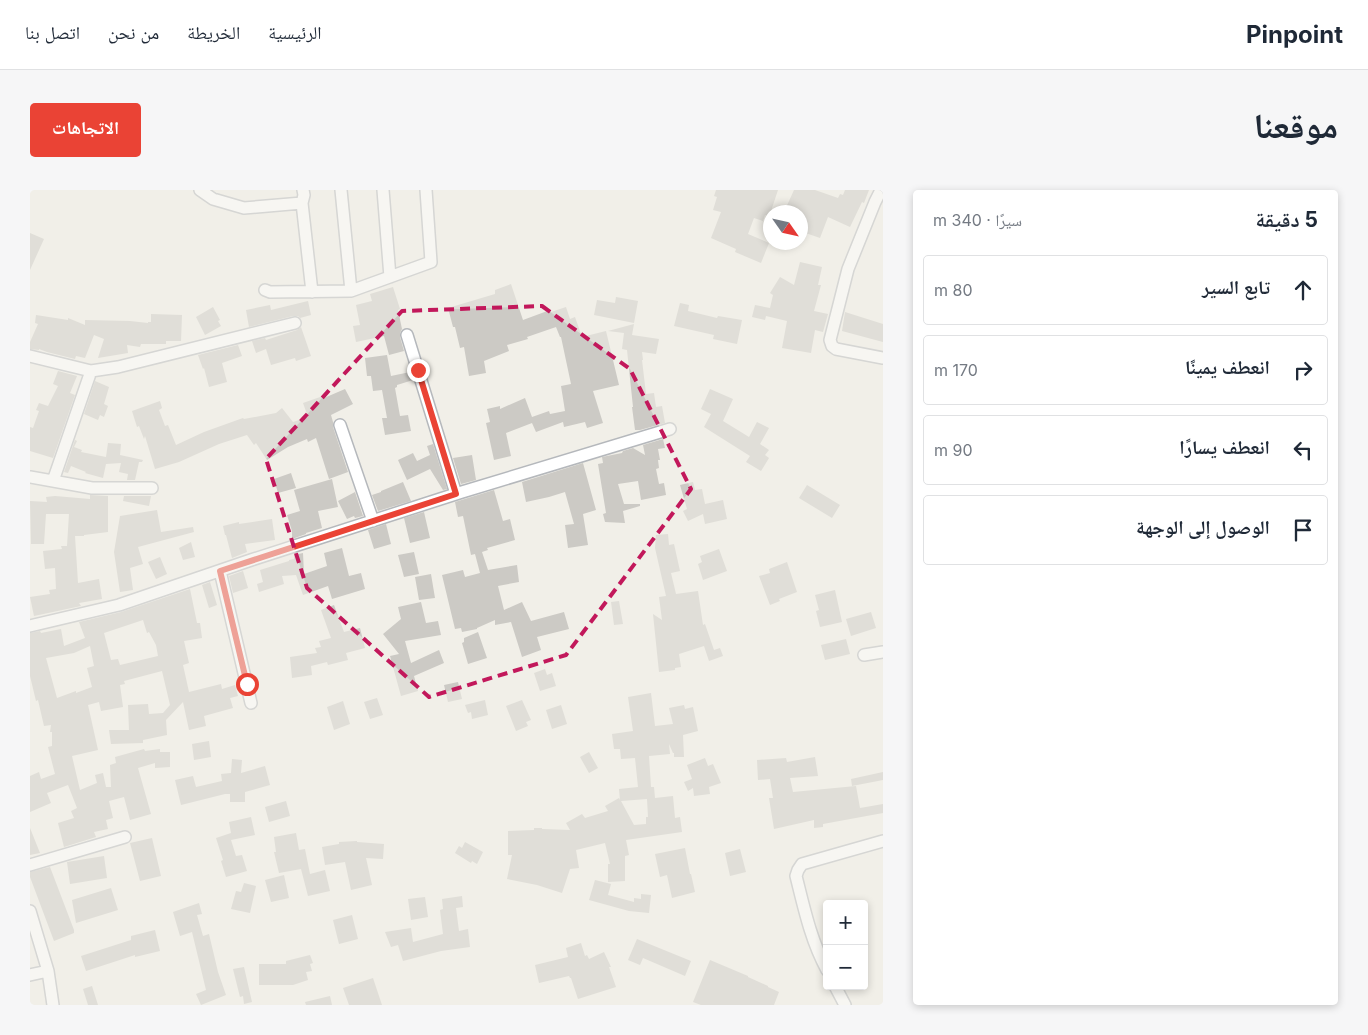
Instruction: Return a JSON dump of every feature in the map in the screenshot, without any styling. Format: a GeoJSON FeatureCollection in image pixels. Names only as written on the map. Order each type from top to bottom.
{"type":"FeatureCollection","features":[{"type":"Feature","properties":{"kind":"street"},"geometry":{"type":"LineString","coordinates":[[200,190],[213,199],[244,208],[302,203]]}},
{"type":"Feature","properties":{"kind":"street"},"geometry":{"type":"LineString","coordinates":[[303,190],[302,203],[312,292]]}},
{"type":"Feature","properties":{"kind":"street"},"geometry":{"type":"LineString","coordinates":[[341,190],[351,292]]}},
{"type":"Feature","properties":{"kind":"street"},"geometry":{"type":"LineString","coordinates":[[383,190],[390,277]]}},
{"type":"Feature","properties":{"kind":"street"},"geometry":{"type":"LineString","coordinates":[[266,290],[270,292],[351,292],[431,262],[426,190]]}},
{"type":"Feature","properties":{"kind":"street"},"geometry":{"type":"LineString","coordinates":[[881,190],[848,269],[830,340],[832,346],[836,349],[883,358]]}},
{"type":"Feature","properties":{"kind":"street"},"geometry":{"type":"LineString","coordinates":[[30,356],[91,371],[118,367],[295,323]]}},
{"type":"Feature","properties":{"kind":"street"},"geometry":{"type":"LineString","coordinates":[[407,335],[456,494]]}},
{"type":"Feature","properties":{"kind":"street"},"geometry":{"type":"LineString","coordinates":[[52,481],[91,371]]}},
{"type":"Feature","properties":{"kind":"street"},"geometry":{"type":"LineString","coordinates":[[340,425],[373,521]]}},
{"type":"Feature","properties":{"kind":"street"},"geometry":{"type":"LineString","coordinates":[[30,626],[119,605],[456,494],[670,429]]}},
{"type":"Feature","properties":{"kind":"street"},"geometry":{"type":"LineString","coordinates":[[30,477],[92,488],[152,488]]}},
{"type":"Feature","properties":{"kind":"street"},"geometry":{"type":"LineString","coordinates":[[220,571],[251,703]]}},
{"type":"Feature","properties":{"kind":"street"},"geometry":{"type":"LineString","coordinates":[[864,655],[883,652]]}},
{"type":"Feature","properties":{"kind":"street"},"geometry":{"type":"LineString","coordinates":[[30,865],[125,837]]}},
{"type":"Feature","properties":{"kind":"street"},"geometry":{"type":"LineString","coordinates":[[823,961],[808,925],[796,876],[798,870],[802,864],[883,841]]}},
{"type":"Feature","properties":{"kind":"street"},"geometry":{"type":"LineString","coordinates":[[30,911],[48,971],[53,1005]]}},
{"type":"Feature","properties":{"kind":"street"},"geometry":{"type":"LineString","coordinates":[[30,976],[48,971]]}},
{"type":"Feature","properties":{"kind":"street"},"geometry":{"type":"LineString","coordinates":[[837,990],[845,1005]]}},
{"type":"Feature","properties":{"kind":"highlighted area"},"geometry":{"type":"Polygon","coordinates":[[[542,306],[630,369],[691,489],[566,655],[429,697],[307,588],[266,459],[402,311],[542,306]]]}},
{"type":"Feature","properties":{"kind":"building"},"geometry":{"type":"Polygon","coordinates":[[[716,190],[778,190],[773,205],[763,205],[763,221],[754,218],[748,234],[763,240],[763,250],[766,250],[761,263],[735,252],[736,249],[711,238],[721,212],[713,210],[717,197],[714,196],[716,190]]]}},
{"type":"Feature","properties":{"kind":"building"},"geometry":{"type":"Polygon","coordinates":[[[794,190],[815,190],[838,198],[840,194],[843,195],[845,190],[869,190],[850,227],[828,217],[820,238],[808,234],[808,205],[787,205],[794,190]]]}},
{"type":"Feature","properties":{"kind":"building"},"geometry":{"type":"Polygon","coordinates":[[[30,233],[44,239],[30,270],[30,233]]]}},
{"type":"Feature","properties":{"kind":"building"},"geometry":{"type":"Polygon","coordinates":[[[800,262],[822,267],[818,285],[821,285],[814,311],[828,314],[823,332],[815,330],[811,353],[782,348],[787,321],[766,316],[765,320],[752,317],[755,305],[770,308],[773,295],[770,293],[780,277],[794,285],[800,262]]]}},
{"type":"Feature","properties":{"kind":"building"},"geometry":{"type":"Polygon","coordinates":[[[511,284],[523,320],[550,310],[551,312],[566,307],[570,319],[575,317],[582,337],[606,331],[619,385],[593,391],[603,423],[587,428],[585,422],[564,427],[563,422],[536,432],[532,423],[506,433],[511,456],[494,460],[486,423],[490,422],[487,409],[500,406],[500,409],[525,398],[532,417],[549,411],[550,414],[565,411],[561,386],[571,384],[561,337],[556,327],[527,337],[528,339],[507,345],[509,351],[484,361],[486,373],[469,376],[464,347],[460,348],[448,308],[495,294],[495,290],[511,284]]]}},
{"type":"Feature","properties":{"kind":"building"},"geometry":{"type":"Polygon","coordinates":[[[393,287],[400,309],[398,310],[402,329],[400,337],[404,351],[389,355],[384,336],[356,342],[353,326],[360,325],[356,305],[372,301],[370,294],[393,287]]]}},
{"type":"Feature","properties":{"kind":"building"},"geometry":{"type":"Polygon","coordinates":[[[616,297],[638,301],[634,323],[594,315],[597,300],[615,303],[616,297]]]}},
{"type":"Feature","properties":{"kind":"building"},"geometry":{"type":"Polygon","coordinates":[[[308,301],[311,315],[300,318],[293,316],[249,327],[246,310],[270,305],[271,310],[308,301]]]}},
{"type":"Feature","properties":{"kind":"building"},"geometry":{"type":"Polygon","coordinates":[[[680,303],[689,305],[688,311],[717,318],[718,316],[742,320],[737,344],[713,339],[714,335],[674,326],[680,303]]]}},
{"type":"Feature","properties":{"kind":"building"},"geometry":{"type":"Polygon","coordinates":[[[213,307],[221,326],[205,335],[196,317],[213,307]]]}},
{"type":"Feature","properties":{"kind":"building"},"geometry":{"type":"Polygon","coordinates":[[[845,312],[883,324],[883,342],[842,331],[845,312]]]}},
{"type":"Feature","properties":{"kind":"building"},"geometry":{"type":"Polygon","coordinates":[[[151,314],[182,315],[181,341],[166,341],[166,344],[141,344],[140,347],[127,345],[128,353],[98,358],[104,339],[94,335],[85,358],[76,356],[75,359],[39,349],[30,349],[30,342],[38,324],[35,323],[36,315],[68,320],[68,318],[85,325],[85,320],[148,323],[151,322],[151,314]]]}},
{"type":"Feature","properties":{"kind":"building"},"geometry":{"type":"Polygon","coordinates":[[[634,324],[632,335],[659,339],[656,354],[642,352],[642,360],[646,394],[654,393],[656,407],[662,406],[665,423],[640,430],[635,430],[627,350],[622,349],[624,333],[608,331],[634,324]]]}},
{"type":"Feature","properties":{"kind":"building"},"geometry":{"type":"Polygon","coordinates":[[[301,327],[311,356],[296,361],[295,358],[271,365],[266,349],[256,353],[252,341],[265,338],[266,340],[301,327]]]}},
{"type":"Feature","properties":{"kind":"building"},"geometry":{"type":"Polygon","coordinates":[[[238,345],[242,356],[222,363],[227,382],[209,387],[198,355],[238,345]]]}},
{"type":"Feature","properties":{"kind":"building"},"geometry":{"type":"Polygon","coordinates":[[[387,355],[391,376],[410,372],[413,380],[397,385],[395,388],[400,416],[408,415],[411,431],[385,435],[382,418],[387,418],[382,390],[373,391],[371,376],[367,376],[365,358],[387,355]]]}},
{"type":"Feature","properties":{"kind":"building"},"geometry":{"type":"Polygon","coordinates":[[[58,371],[77,376],[70,393],[75,395],[53,458],[30,451],[30,427],[33,428],[39,411],[36,410],[39,403],[48,406],[58,386],[53,384],[58,371]]]}},
{"type":"Feature","properties":{"kind":"building"},"geometry":{"type":"Polygon","coordinates":[[[95,381],[109,387],[104,404],[108,406],[104,417],[100,415],[98,420],[84,414],[95,381]]]}},
{"type":"Feature","properties":{"kind":"building"},"geometry":{"type":"Polygon","coordinates":[[[345,389],[353,404],[331,415],[333,427],[348,472],[329,479],[316,438],[308,442],[307,439],[288,447],[267,460],[256,443],[254,445],[247,435],[219,444],[179,462],[155,469],[145,436],[144,439],[139,426],[137,427],[132,411],[160,401],[162,408],[159,410],[165,426],[168,425],[176,445],[204,432],[243,418],[276,413],[282,408],[293,422],[308,417],[303,403],[323,396],[324,398],[345,389]]]}},
{"type":"Feature","properties":{"kind":"building"},"geometry":{"type":"Polygon","coordinates":[[[710,389],[733,399],[723,421],[749,437],[757,422],[769,428],[760,444],[769,450],[765,455],[769,458],[761,471],[746,462],[750,456],[704,427],[711,414],[701,409],[710,389]]]}},
{"type":"Feature","properties":{"kind":"building"},"geometry":{"type":"Polygon","coordinates":[[[663,439],[665,448],[658,449],[660,460],[658,460],[659,468],[656,469],[659,484],[664,483],[666,495],[641,500],[638,481],[618,484],[624,504],[640,504],[640,506],[623,511],[625,523],[605,522],[603,514],[606,513],[598,464],[603,463],[602,457],[622,453],[633,448],[645,455],[643,445],[663,439]]]}},
{"type":"Feature","properties":{"kind":"building"},"geometry":{"type":"Polygon","coordinates":[[[75,440],[77,441],[74,447],[82,450],[81,452],[106,457],[108,443],[121,444],[120,455],[143,460],[139,462],[135,480],[127,480],[128,474],[119,472],[121,463],[106,464],[103,478],[85,473],[71,466],[68,473],[64,472],[75,440]]]}},
{"type":"Feature","properties":{"kind":"building"},"geometry":{"type":"Polygon","coordinates":[[[433,444],[447,489],[443,490],[430,469],[407,480],[398,460],[413,453],[417,461],[430,455],[427,446],[433,444]]]}},
{"type":"Feature","properties":{"kind":"building"},"geometry":{"type":"Polygon","coordinates":[[[472,455],[476,480],[461,484],[453,458],[472,455]]]}},
{"type":"Feature","properties":{"kind":"building"},"geometry":{"type":"Polygon","coordinates":[[[583,463],[596,510],[583,514],[588,545],[568,548],[565,525],[574,524],[565,492],[526,502],[522,482],[583,463]]]}},
{"type":"Feature","properties":{"kind":"building"},"geometry":{"type":"Polygon","coordinates":[[[291,473],[296,488],[278,493],[274,479],[291,473]]]}},
{"type":"Feature","properties":{"kind":"building"},"geometry":{"type":"Polygon","coordinates":[[[332,479],[338,507],[318,511],[322,528],[292,539],[292,531],[287,515],[300,511],[294,490],[332,479]]]}},
{"type":"Feature","properties":{"kind":"building"},"geometry":{"type":"Polygon","coordinates":[[[403,482],[411,501],[378,511],[372,495],[403,482]]]}},
{"type":"Feature","properties":{"kind":"building"},"geometry":{"type":"Polygon","coordinates":[[[693,482],[695,490],[702,489],[705,504],[723,500],[727,519],[705,524],[703,514],[688,521],[683,511],[687,509],[680,485],[693,482]]]}},
{"type":"Feature","properties":{"kind":"building"},"geometry":{"type":"Polygon","coordinates":[[[807,485],[840,505],[832,518],[799,498],[807,485]]]}},
{"type":"Feature","properties":{"kind":"building"},"geometry":{"type":"Polygon","coordinates":[[[494,490],[503,521],[510,519],[515,540],[487,548],[488,550],[482,552],[488,570],[517,565],[519,582],[498,586],[504,610],[522,602],[531,621],[564,612],[569,629],[537,637],[541,650],[522,657],[511,622],[495,625],[495,620],[477,629],[462,632],[461,628],[455,629],[442,575],[463,570],[465,577],[480,573],[475,554],[471,555],[463,516],[458,517],[455,502],[494,490]]]}},
{"type":"Feature","properties":{"kind":"building"},"geometry":{"type":"Polygon","coordinates":[[[355,492],[363,516],[355,518],[354,516],[347,519],[338,501],[355,492]]]}},
{"type":"Feature","properties":{"kind":"building"},"geometry":{"type":"Polygon","coordinates":[[[90,495],[108,496],[108,532],[75,536],[78,583],[99,579],[102,599],[79,603],[81,606],[34,616],[30,597],[50,594],[49,590],[56,589],[55,568],[45,569],[43,551],[62,549],[61,546],[67,546],[69,514],[46,514],[44,544],[31,544],[30,501],[47,502],[46,497],[55,496],[90,499],[90,495]]]}},
{"type":"Feature","properties":{"kind":"building"},"geometry":{"type":"Polygon","coordinates":[[[124,496],[151,496],[149,506],[123,501],[124,496]]]}},
{"type":"Feature","properties":{"kind":"building"},"geometry":{"type":"Polygon","coordinates":[[[157,510],[161,532],[193,527],[194,532],[138,547],[143,564],[130,568],[133,590],[120,592],[114,552],[120,516],[157,510]]]}},
{"type":"Feature","properties":{"kind":"building"},"geometry":{"type":"Polygon","coordinates":[[[424,512],[430,538],[410,543],[404,518],[424,512]]]}},
{"type":"Feature","properties":{"kind":"building"},"geometry":{"type":"Polygon","coordinates":[[[272,519],[275,540],[245,544],[247,552],[232,558],[223,526],[239,522],[239,524],[272,519]]]}},
{"type":"Feature","properties":{"kind":"building"},"geometry":{"type":"Polygon","coordinates":[[[386,524],[391,544],[374,549],[368,530],[386,524]]]}},
{"type":"Feature","properties":{"kind":"building"},"geometry":{"type":"Polygon","coordinates":[[[668,534],[669,545],[674,544],[680,571],[671,573],[676,594],[698,591],[703,625],[705,624],[714,650],[720,648],[723,656],[709,661],[704,646],[679,654],[681,667],[675,668],[675,670],[659,672],[653,614],[662,620],[659,597],[666,596],[655,548],[656,535],[668,534]]]}},
{"type":"Feature","properties":{"kind":"building"},"geometry":{"type":"Polygon","coordinates":[[[191,542],[195,557],[183,560],[179,548],[191,542]]]}},
{"type":"Feature","properties":{"kind":"building"},"geometry":{"type":"Polygon","coordinates":[[[342,548],[349,576],[361,573],[365,589],[332,599],[328,586],[303,595],[296,575],[282,576],[284,584],[259,592],[257,584],[263,582],[260,570],[289,561],[294,559],[294,555],[303,553],[304,574],[327,566],[324,553],[342,548]]]}},
{"type":"Feature","properties":{"kind":"building"},"geometry":{"type":"Polygon","coordinates":[[[719,549],[727,571],[703,580],[698,564],[702,562],[700,556],[719,549]]]}},
{"type":"Feature","properties":{"kind":"building"},"geometry":{"type":"Polygon","coordinates":[[[414,552],[419,574],[404,577],[398,555],[414,552]]]}},
{"type":"Feature","properties":{"kind":"building"},"geometry":{"type":"Polygon","coordinates":[[[160,557],[167,574],[156,579],[148,562],[160,557]]]}},
{"type":"Feature","properties":{"kind":"building"},"geometry":{"type":"Polygon","coordinates":[[[787,562],[797,592],[779,599],[780,601],[770,605],[759,576],[770,573],[769,569],[787,562]]]}},
{"type":"Feature","properties":{"kind":"building"},"geometry":{"type":"Polygon","coordinates":[[[243,571],[248,588],[233,593],[229,576],[243,571]]]}},
{"type":"Feature","properties":{"kind":"building"},"geometry":{"type":"Polygon","coordinates":[[[431,574],[435,598],[419,600],[415,577],[431,574]]]}},
{"type":"Feature","properties":{"kind":"building"},"geometry":{"type":"Polygon","coordinates":[[[210,582],[217,605],[209,608],[202,585],[210,582]]]}},
{"type":"Feature","properties":{"kind":"building"},"geometry":{"type":"Polygon","coordinates":[[[190,589],[197,623],[200,623],[202,638],[184,641],[189,663],[183,665],[189,692],[221,684],[222,689],[235,685],[238,696],[230,698],[233,708],[204,716],[206,726],[189,730],[183,702],[166,720],[167,735],[143,740],[143,743],[111,744],[109,730],[129,730],[128,705],[148,704],[149,714],[163,713],[170,705],[162,671],[124,681],[125,684],[120,685],[123,707],[101,711],[99,702],[88,705],[98,750],[72,756],[80,790],[97,783],[95,775],[103,773],[106,787],[111,787],[110,765],[116,763],[115,757],[144,749],[145,751],[160,749],[160,752],[170,752],[170,767],[155,768],[155,763],[138,768],[151,814],[130,820],[124,797],[109,801],[113,818],[106,820],[108,829],[94,832],[96,837],[64,847],[58,823],[74,818],[71,811],[77,808],[68,785],[47,793],[51,803],[30,812],[30,776],[39,772],[41,779],[55,774],[48,747],[52,746],[51,725],[44,726],[30,676],[30,633],[61,629],[64,646],[85,638],[79,622],[121,612],[190,589]],[[143,620],[104,633],[111,660],[118,659],[120,665],[158,656],[156,645],[149,632],[147,633],[143,620]],[[90,646],[74,653],[46,658],[57,698],[92,687],[87,668],[94,666],[90,646]]]}},
{"type":"Feature","properties":{"kind":"building"},"geometry":{"type":"Polygon","coordinates":[[[835,590],[842,622],[820,627],[816,611],[819,610],[815,595],[835,590]]]}},
{"type":"Feature","properties":{"kind":"building"},"geometry":{"type":"Polygon","coordinates":[[[619,601],[623,624],[614,625],[611,602],[619,601]]]}},
{"type":"Feature","properties":{"kind":"building"},"geometry":{"type":"Polygon","coordinates":[[[421,602],[426,623],[438,621],[441,635],[405,641],[411,663],[439,650],[444,663],[414,676],[418,691],[401,696],[390,656],[399,654],[383,634],[401,619],[398,607],[421,602]]]}},
{"type":"Feature","properties":{"kind":"building"},"geometry":{"type":"Polygon","coordinates":[[[334,605],[344,632],[360,628],[365,648],[346,653],[348,660],[328,665],[327,662],[311,666],[312,675],[292,678],[290,657],[317,653],[315,648],[321,647],[319,641],[331,638],[321,610],[334,605]]]}},
{"type":"Feature","properties":{"kind":"building"},"geometry":{"type":"Polygon","coordinates":[[[871,612],[876,628],[851,636],[846,619],[871,612]]]}},
{"type":"Feature","properties":{"kind":"building"},"geometry":{"type":"Polygon","coordinates":[[[478,632],[487,658],[468,664],[462,643],[464,638],[478,632]]]}},
{"type":"Feature","properties":{"kind":"building"},"geometry":{"type":"Polygon","coordinates":[[[846,639],[850,654],[825,660],[821,645],[846,639]]]}},
{"type":"Feature","properties":{"kind":"building"},"geometry":{"type":"Polygon","coordinates":[[[545,669],[547,675],[552,673],[556,686],[540,691],[534,673],[545,669]]]}},
{"type":"Feature","properties":{"kind":"building"},"geometry":{"type":"Polygon","coordinates":[[[458,682],[462,699],[448,702],[444,685],[458,682]]]}},
{"type":"Feature","properties":{"kind":"building"},"geometry":{"type":"Polygon","coordinates":[[[651,693],[655,726],[673,724],[669,708],[684,705],[685,709],[693,707],[698,731],[683,735],[684,757],[674,757],[669,744],[670,754],[649,756],[651,787],[654,787],[655,798],[673,796],[675,818],[680,817],[682,832],[626,840],[629,855],[625,856],[625,881],[608,882],[608,864],[610,864],[605,843],[576,850],[579,868],[570,869],[562,893],[537,885],[507,879],[512,855],[508,855],[508,831],[534,830],[534,828],[570,830],[566,823],[582,814],[585,818],[608,811],[605,806],[619,798],[620,800],[619,789],[638,787],[635,758],[621,759],[620,749],[614,749],[612,734],[633,731],[628,697],[651,693]],[[647,799],[621,801],[634,825],[646,824],[646,817],[648,817],[647,799]]]}},
{"type":"Feature","properties":{"kind":"building"},"geometry":{"type":"Polygon","coordinates":[[[377,698],[383,715],[370,719],[364,702],[377,698]]]}},
{"type":"Feature","properties":{"kind":"building"},"geometry":{"type":"Polygon","coordinates":[[[485,700],[488,715],[472,719],[471,712],[468,713],[465,705],[485,700]]]}},
{"type":"Feature","properties":{"kind":"building"},"geometry":{"type":"Polygon","coordinates":[[[522,700],[531,720],[526,722],[528,726],[516,731],[506,706],[522,700]]]}},
{"type":"Feature","properties":{"kind":"building"},"geometry":{"type":"Polygon","coordinates":[[[343,701],[350,724],[334,730],[327,707],[343,701]]]}},
{"type":"Feature","properties":{"kind":"building"},"geometry":{"type":"Polygon","coordinates":[[[561,705],[567,724],[552,729],[546,710],[561,705]]]}},
{"type":"Feature","properties":{"kind":"building"},"geometry":{"type":"Polygon","coordinates":[[[209,741],[211,757],[194,760],[192,744],[209,741]]]}},
{"type":"Feature","properties":{"kind":"building"},"geometry":{"type":"Polygon","coordinates":[[[589,752],[598,768],[589,773],[580,757],[589,752]]]}},
{"type":"Feature","properties":{"kind":"building"},"geometry":{"type":"Polygon","coordinates":[[[815,757],[818,776],[790,778],[793,792],[856,786],[860,808],[883,804],[883,813],[823,824],[823,827],[814,828],[814,820],[774,829],[769,798],[773,798],[770,779],[758,780],[757,760],[786,758],[787,762],[815,757]]]}},
{"type":"Feature","properties":{"kind":"building"},"geometry":{"type":"Polygon","coordinates":[[[705,758],[708,766],[713,764],[721,783],[709,787],[710,794],[694,796],[693,788],[688,791],[684,782],[692,779],[687,765],[705,758]]]}},
{"type":"Feature","properties":{"kind":"building"},"geometry":{"type":"Polygon","coordinates":[[[232,759],[242,760],[241,773],[265,766],[270,785],[245,792],[245,802],[230,802],[230,794],[225,794],[181,805],[175,780],[193,776],[196,787],[222,781],[221,774],[231,773],[232,759]]]}},
{"type":"Feature","properties":{"kind":"building"},"geometry":{"type":"Polygon","coordinates":[[[883,772],[883,780],[852,786],[851,779],[883,772]]]}},
{"type":"Feature","properties":{"kind":"building"},"geometry":{"type":"Polygon","coordinates":[[[286,801],[290,816],[269,822],[265,807],[286,801]]]}},
{"type":"Feature","properties":{"kind":"building"},"geometry":{"type":"Polygon","coordinates":[[[251,817],[255,835],[231,840],[236,856],[242,855],[247,871],[226,877],[216,838],[231,833],[229,822],[251,817]]]}},
{"type":"Feature","properties":{"kind":"building"},"geometry":{"type":"Polygon","coordinates":[[[30,828],[40,853],[30,855],[30,828]]]}},
{"type":"Feature","properties":{"kind":"building"},"geometry":{"type":"Polygon","coordinates":[[[296,833],[299,850],[305,849],[310,874],[325,870],[330,891],[308,896],[301,869],[279,873],[274,852],[276,852],[274,837],[296,833]]]}},
{"type":"Feature","properties":{"kind":"building"},"geometry":{"type":"Polygon","coordinates":[[[152,838],[161,876],[140,881],[130,843],[152,838]]]}},
{"type":"Feature","properties":{"kind":"building"},"geometry":{"type":"Polygon","coordinates":[[[357,841],[384,844],[383,859],[366,858],[372,885],[351,890],[345,862],[325,865],[322,847],[339,844],[339,842],[357,841]]]}},
{"type":"Feature","properties":{"kind":"building"},"geometry":{"type":"Polygon","coordinates":[[[465,842],[483,852],[477,864],[472,861],[471,863],[455,853],[459,846],[462,848],[465,842]]]}},
{"type":"Feature","properties":{"kind":"building"},"geometry":{"type":"Polygon","coordinates":[[[685,848],[695,892],[672,898],[667,875],[660,877],[655,854],[685,848]]]}},
{"type":"Feature","properties":{"kind":"building"},"geometry":{"type":"Polygon","coordinates":[[[740,849],[746,872],[730,876],[725,853],[740,849]]]}},
{"type":"Feature","properties":{"kind":"building"},"geometry":{"type":"Polygon","coordinates":[[[104,856],[107,878],[70,884],[67,862],[104,856]]]}},
{"type":"Feature","properties":{"kind":"building"},"geometry":{"type":"Polygon","coordinates":[[[50,867],[74,930],[74,933],[54,941],[30,877],[30,872],[50,867]]]}},
{"type":"Feature","properties":{"kind":"building"},"geometry":{"type":"Polygon","coordinates":[[[284,875],[289,898],[271,902],[265,880],[284,875]]]}},
{"type":"Feature","properties":{"kind":"building"},"geometry":{"type":"Polygon","coordinates":[[[595,880],[611,884],[608,895],[634,902],[634,898],[641,899],[641,894],[651,895],[649,913],[629,911],[589,900],[595,880]]]}},
{"type":"Feature","properties":{"kind":"building"},"geometry":{"type":"Polygon","coordinates":[[[244,883],[256,886],[250,913],[231,909],[236,891],[241,892],[244,883]]]}},
{"type":"Feature","properties":{"kind":"building"},"geometry":{"type":"Polygon","coordinates":[[[111,888],[118,910],[76,923],[72,900],[111,888]]]}},
{"type":"Feature","properties":{"kind":"building"},"geometry":{"type":"Polygon","coordinates":[[[462,896],[463,907],[456,908],[459,931],[468,929],[470,947],[441,951],[403,961],[398,945],[391,947],[385,932],[411,928],[413,942],[443,934],[440,910],[443,909],[442,899],[462,896]]]}},
{"type":"Feature","properties":{"kind":"building"},"geometry":{"type":"Polygon","coordinates":[[[425,897],[428,917],[411,920],[408,899],[425,897]]]}},
{"type":"Feature","properties":{"kind":"building"},"geometry":{"type":"Polygon","coordinates":[[[199,903],[202,914],[197,915],[203,936],[209,934],[218,972],[226,995],[201,1005],[196,994],[206,990],[192,932],[180,936],[173,912],[199,903]]]}},
{"type":"Feature","properties":{"kind":"building"},"geometry":{"type":"Polygon","coordinates":[[[352,915],[358,939],[339,944],[333,920],[352,915]]]}},
{"type":"Feature","properties":{"kind":"building"},"geometry":{"type":"Polygon","coordinates":[[[155,930],[160,951],[135,957],[135,955],[86,971],[81,956],[131,940],[131,936],[155,930]]]}},
{"type":"Feature","properties":{"kind":"building"},"geometry":{"type":"Polygon","coordinates":[[[637,939],[691,961],[685,976],[643,958],[640,965],[628,960],[637,939]]]}},
{"type":"Feature","properties":{"kind":"building"},"geometry":{"type":"Polygon","coordinates":[[[581,943],[585,956],[587,955],[589,959],[604,952],[611,967],[609,967],[616,987],[578,999],[569,976],[539,983],[535,965],[568,957],[566,948],[581,943]]]}},
{"type":"Feature","properties":{"kind":"building"},"geometry":{"type":"Polygon","coordinates":[[[310,955],[313,963],[310,964],[312,971],[306,972],[308,980],[293,985],[259,985],[259,964],[286,964],[286,961],[310,955]]]}},
{"type":"Feature","properties":{"kind":"building"},"geometry":{"type":"Polygon","coordinates":[[[710,960],[779,992],[774,1005],[701,1005],[693,1002],[710,960]]]}},
{"type":"Feature","properties":{"kind":"building"},"geometry":{"type":"Polygon","coordinates":[[[244,967],[252,1002],[244,1004],[243,996],[240,997],[233,969],[244,967]]]}},
{"type":"Feature","properties":{"kind":"building"},"geometry":{"type":"Polygon","coordinates":[[[373,978],[382,1005],[349,1005],[343,988],[373,978]]]}},
{"type":"Feature","properties":{"kind":"building"},"geometry":{"type":"Polygon","coordinates":[[[92,986],[98,1005],[88,1005],[83,989],[92,986]]]}},
{"type":"Feature","properties":{"kind":"building"},"geometry":{"type":"Polygon","coordinates":[[[330,996],[332,1005],[306,1005],[305,1002],[330,996]]]}},
{"type":"Feature","properties":{"kind":"route"},"geometry":{"type":"LineString","coordinates":[[247,684],[220,571],[456,494],[418,370]]}}]}
